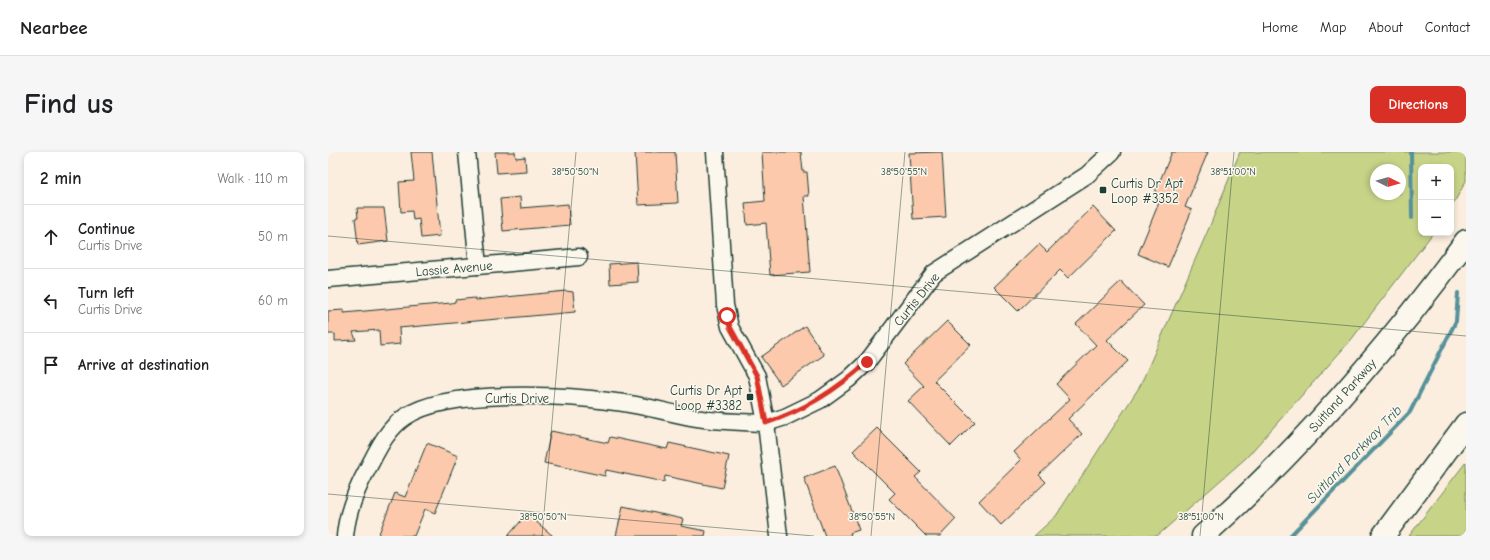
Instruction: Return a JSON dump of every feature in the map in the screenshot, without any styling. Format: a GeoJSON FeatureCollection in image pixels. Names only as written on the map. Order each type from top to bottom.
{"type":"FeatureCollection","features":[{"type":"Feature","properties":{"kind":"highway","name":"Suitland Parkway"},"geometry":{"type":"LineString","coordinates":[[1203,536],[1270,472],[1351,386],[1400,329],[1466,241]]}},
{"type":"Feature","properties":{"kind":"highway"},"geometry":{"type":"LineString","coordinates":[[1383,536],[1466,424]]}},
{"type":"Feature","properties":{"kind":"street"},"geometry":{"type":"LineString","coordinates":[[467,152],[478,266]]}},
{"type":"Feature","properties":{"kind":"street"},"geometry":{"type":"LineString","coordinates":[[715,152],[725,305],[730,327],[757,376],[766,423],[779,536]]}},
{"type":"Feature","properties":{"kind":"street","name":"Curtis Drive"},"geometry":{"type":"LineString","coordinates":[[345,536],[348,517],[356,496],[384,439],[393,426],[405,416],[429,406],[445,402],[513,395],[616,402],[698,418],[766,423],[785,417],[820,400],[849,379],[867,362],[934,273],[1087,175],[1112,152]]}},
{"type":"Feature","properties":{"kind":"street","name":"Lassie Avenue"},"geometry":{"type":"LineString","coordinates":[[328,279],[580,257]]}},
{"type":"Feature","properties":{"kind":"green space"},"geometry":{"type":"Polygon","coordinates":[[[1240,152],[1466,152],[1466,181],[1454,203],[1454,164],[1418,164],[1418,236],[1431,236],[1351,340],[1246,458],[1157,536],[1034,536],[1056,516],[1140,386],[1209,228],[1240,152]]]}},
{"type":"Feature","properties":{"kind":"green space"},"geometry":{"type":"Polygon","coordinates":[[[1466,462],[1466,536],[1409,536],[1466,462]]]}},
{"type":"Feature","properties":{"kind":"building"},"geometry":{"type":"Polygon","coordinates":[[[411,152],[432,152],[440,236],[421,238],[419,219],[413,220],[412,211],[401,212],[399,182],[414,181],[411,152]]]}},
{"type":"Feature","properties":{"kind":"building"},"geometry":{"type":"Polygon","coordinates":[[[495,152],[515,152],[516,158],[525,157],[526,171],[497,173],[495,152]]]}},
{"type":"Feature","properties":{"kind":"building"},"geometry":{"type":"Polygon","coordinates":[[[635,152],[675,152],[678,203],[638,205],[635,152]]]}},
{"type":"Feature","properties":{"kind":"building"},"geometry":{"type":"Polygon","coordinates":[[[762,152],[801,152],[803,172],[807,172],[809,196],[804,196],[810,272],[770,275],[766,223],[747,225],[745,203],[765,201],[762,152]]]}},
{"type":"Feature","properties":{"kind":"building"},"geometry":{"type":"Polygon","coordinates":[[[942,152],[946,217],[913,219],[909,153],[942,152]]]}},
{"type":"Feature","properties":{"kind":"building"},"geometry":{"type":"Polygon","coordinates":[[[1172,152],[1208,152],[1185,207],[1192,210],[1168,267],[1138,254],[1160,200],[1153,197],[1172,152]]]}},
{"type":"Feature","properties":{"kind":"building"},"geometry":{"type":"Polygon","coordinates":[[[520,197],[521,208],[568,204],[570,225],[503,231],[500,199],[520,197]]]}},
{"type":"Feature","properties":{"kind":"building"},"geometry":{"type":"Polygon","coordinates":[[[1093,207],[1116,231],[1068,278],[1060,270],[1018,311],[994,287],[1039,244],[1047,252],[1093,207]]]}},
{"type":"Feature","properties":{"kind":"building"},"geometry":{"type":"Polygon","coordinates":[[[357,208],[384,208],[388,241],[358,245],[355,218],[358,218],[357,208]]]}},
{"type":"Feature","properties":{"kind":"building"},"geometry":{"type":"Polygon","coordinates":[[[637,262],[638,282],[610,284],[609,264],[637,262]]]}},
{"type":"Feature","properties":{"kind":"building"},"geometry":{"type":"Polygon","coordinates":[[[1121,281],[1144,305],[1107,340],[1128,361],[1068,419],[1082,434],[1039,475],[1046,482],[1001,525],[979,501],[1021,460],[1014,452],[1070,399],[1056,384],[1096,345],[1076,324],[1121,281]]]}},
{"type":"Feature","properties":{"kind":"building"},"geometry":{"type":"Polygon","coordinates":[[[566,291],[573,292],[575,312],[399,328],[400,344],[380,346],[379,330],[353,332],[356,340],[335,341],[335,334],[328,334],[328,311],[344,310],[344,313],[451,303],[455,302],[455,300],[475,298],[476,300],[566,291]]]}},
{"type":"Feature","properties":{"kind":"building"},"geometry":{"type":"Polygon","coordinates":[[[947,321],[971,345],[934,381],[975,422],[951,446],[908,401],[924,386],[903,364],[947,321]]]}},
{"type":"Feature","properties":{"kind":"building"},"geometry":{"type":"Polygon","coordinates":[[[805,326],[824,355],[781,385],[761,357],[805,326]]]}},
{"type":"Feature","properties":{"kind":"building"},"geometry":{"type":"Polygon","coordinates":[[[877,428],[921,472],[915,477],[956,519],[940,536],[926,536],[889,499],[895,493],[853,451],[877,428]]]}},
{"type":"Feature","properties":{"kind":"building"},"geometry":{"type":"Polygon","coordinates":[[[551,431],[608,443],[610,437],[667,449],[669,443],[729,456],[722,488],[665,476],[664,482],[606,470],[605,476],[544,463],[551,431]]]}},
{"type":"Feature","properties":{"kind":"building"},"geometry":{"type":"Polygon","coordinates":[[[427,443],[458,456],[435,513],[425,509],[414,536],[378,536],[395,493],[405,497],[427,443]]]}},
{"type":"Feature","properties":{"kind":"building"},"geometry":{"type":"Polygon","coordinates":[[[835,466],[859,530],[850,533],[851,536],[825,536],[804,478],[835,466]]]}},
{"type":"Feature","properties":{"kind":"building"},"geometry":{"type":"Polygon","coordinates":[[[623,506],[683,519],[681,526],[706,531],[705,536],[616,536],[623,506]]]}},
{"type":"Feature","properties":{"kind":"building"},"geometry":{"type":"Polygon","coordinates":[[[527,514],[553,536],[508,536],[527,514]]]}},
{"type":"Feature","properties":{"kind":"waterway","name":"Suitland Parkway Trib"},"geometry":{"type":"LineString","coordinates":[[1411,152],[1412,218]]}},
{"type":"Feature","properties":{"kind":"waterway","name":"Suitland Parkway Trib"},"geometry":{"type":"LineString","coordinates":[[1290,536],[1410,412],[1456,321],[1458,293]]}},
{"type":"Feature","properties":{"kind":"place","name":"Curtis Dr Apt Loop #3352"},"geometry":{"type":"Point","coordinates":[1103,190]}},
{"type":"Feature","properties":{"kind":"place","name":"Curtis Dr Apt Loop #3382"},"geometry":{"type":"Point","coordinates":[750,397]}},
{"type":"Feature","properties":{"kind":"route"},"geometry":{"type":"LineString","coordinates":[[727,316],[730,327],[757,376],[766,423],[785,417],[820,400],[849,379],[867,362]]}}]}
